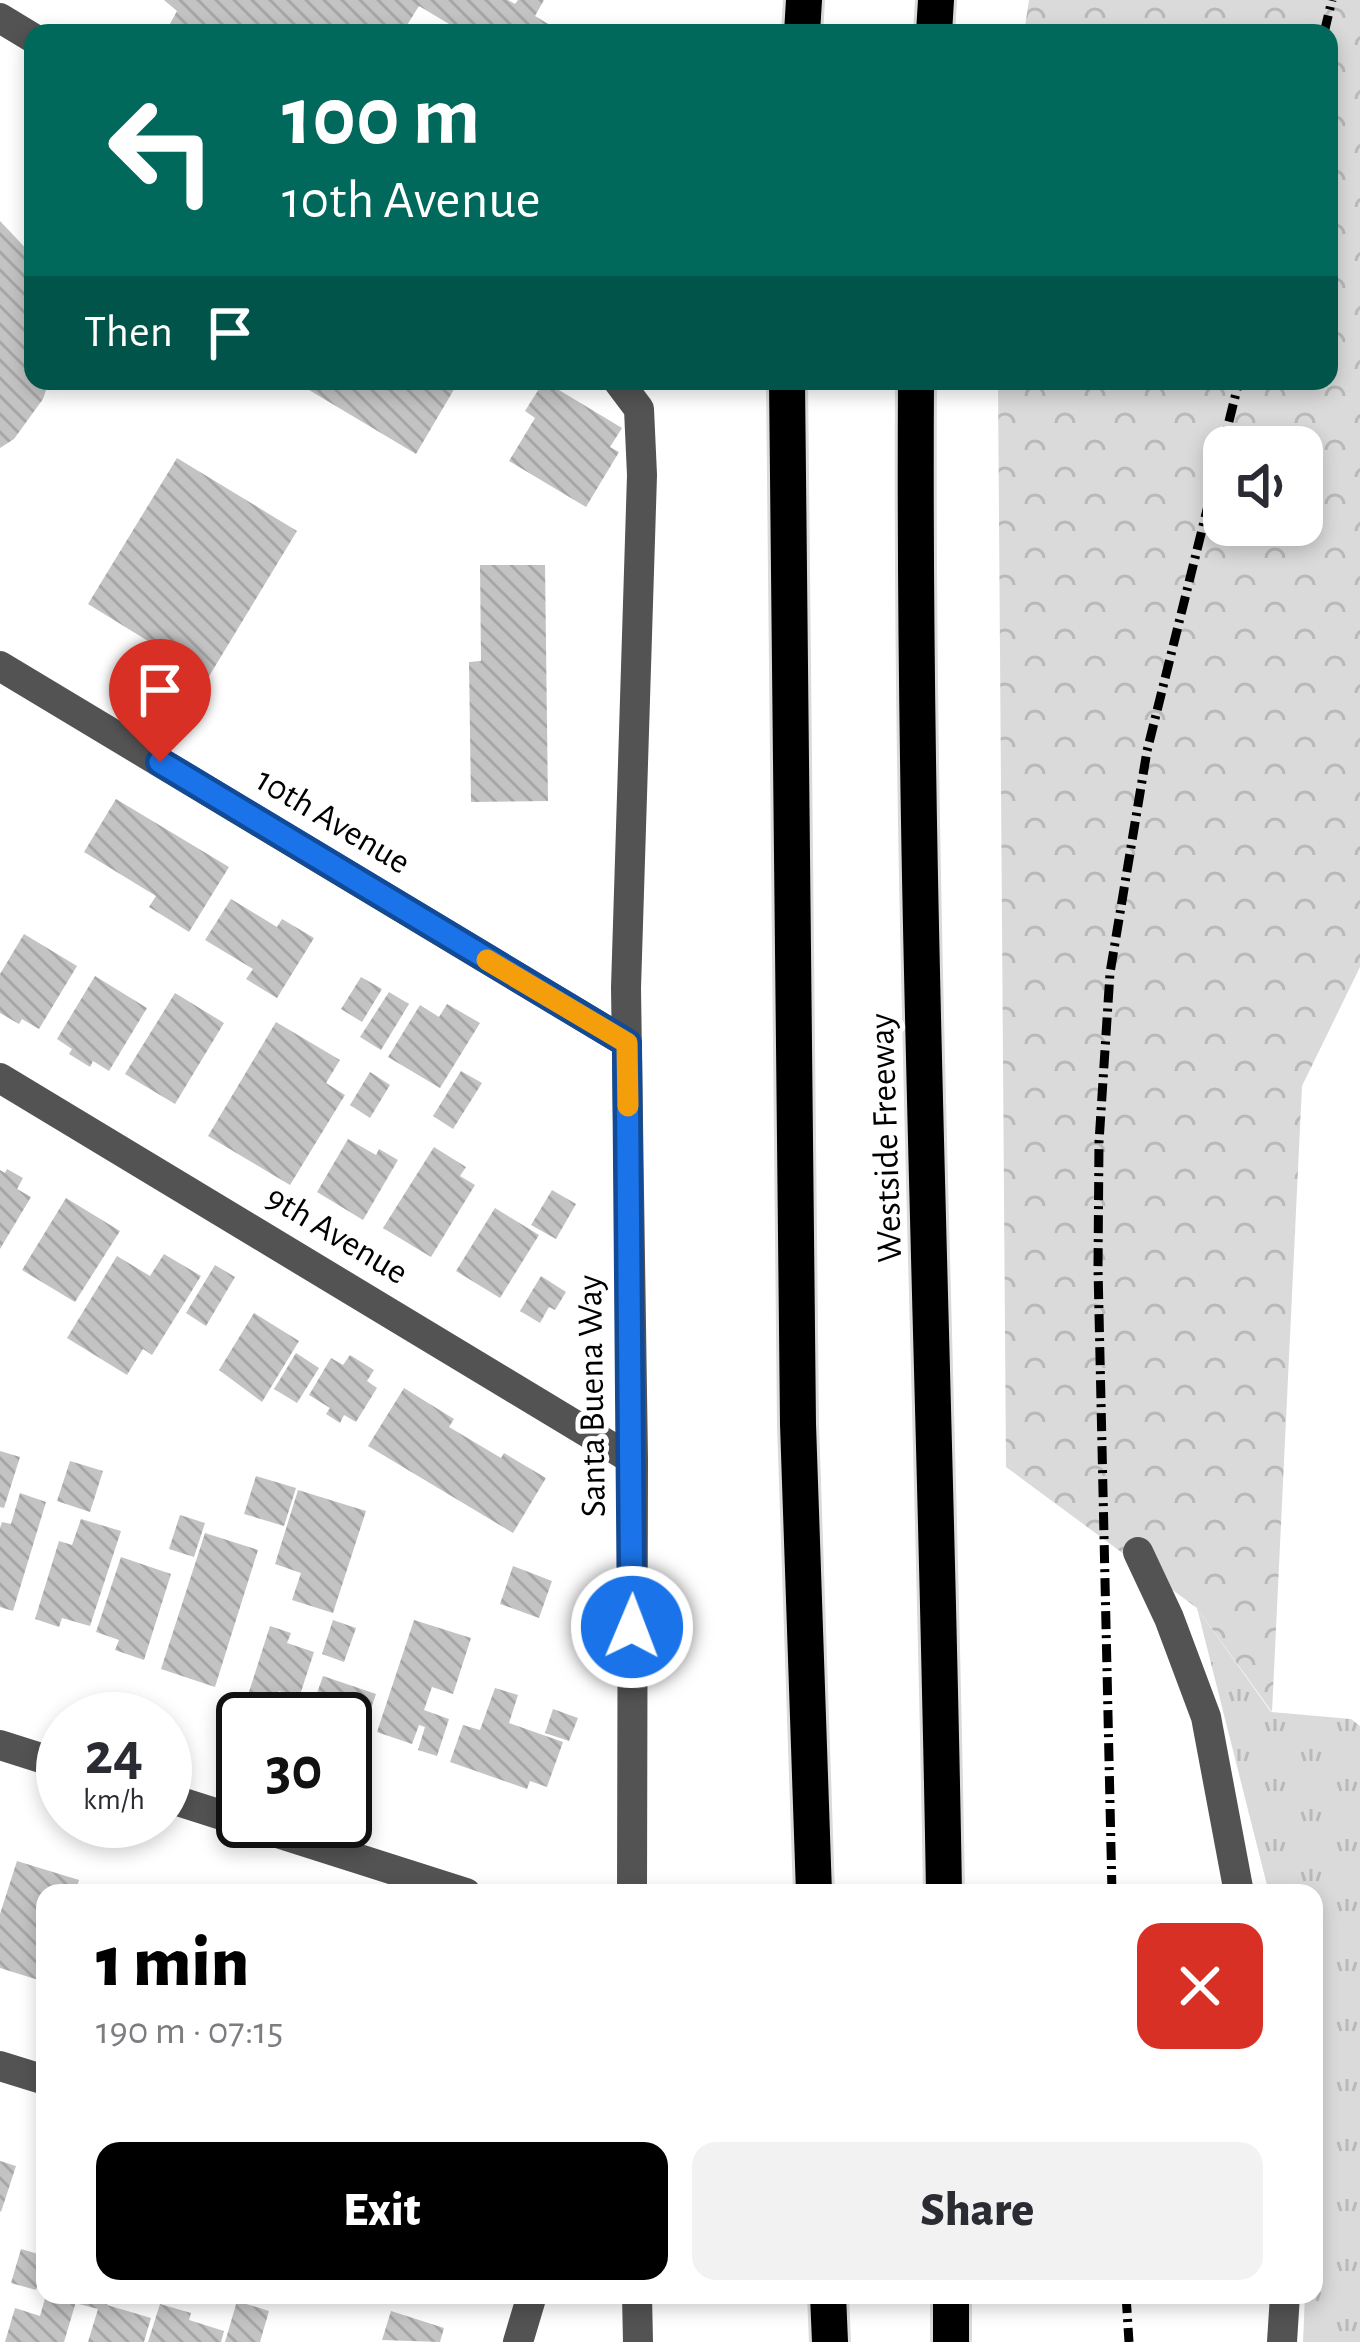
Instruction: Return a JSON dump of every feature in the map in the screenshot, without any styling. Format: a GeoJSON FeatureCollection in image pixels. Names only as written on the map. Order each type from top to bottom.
{"type":"FeatureCollection","features":[{"type":"Feature","properties":{"kind":"highway"},"geometry":{"type":"LineString","coordinates":[[787,390],[798,1424],[814,1884]]}},
{"type":"Feature","properties":{"kind":"highway","name":"Westside Freeway"},"geometry":{"type":"LineString","coordinates":[[916,390],[915,644],[938,1477],[944,1884]]}},
{"type":"Feature","properties":{"kind":"highway"},"geometry":{"type":"LineString","coordinates":[[828,2304],[830,2342]]}},
{"type":"Feature","properties":{"kind":"highway"},"geometry":{"type":"LineString","coordinates":[[951,2304],[951,2342]]}},
{"type":"Feature","properties":{"kind":"street","name":"Santa Buena Way"},"geometry":{"type":"LineString","coordinates":[[625,390],[639,409],[642,475],[627,1043],[632,1884]]}},
{"type":"Feature","properties":{"kind":"street","name":"10th Avenue"},"geometry":{"type":"LineString","coordinates":[[0,666],[627,1043]]}},
{"type":"Feature","properties":{"kind":"street","name":"9th Avenue"},"geometry":{"type":"LineString","coordinates":[[0,1078],[633,1460]]}},
{"type":"Feature","properties":{"kind":"street"},"geometry":{"type":"LineString","coordinates":[[1138,1552],[1206,1717],[1236,1884]]}},
{"type":"Feature","properties":{"kind":"street"},"geometry":{"type":"LineString","coordinates":[[0,1745],[36,1756]]}},
{"type":"Feature","properties":{"kind":"street"},"geometry":{"type":"LineString","coordinates":[[192,1806],[438,1884]]}},
{"type":"Feature","properties":{"kind":"street"},"geometry":{"type":"LineString","coordinates":[[0,2066],[36,2077]]}},
{"type":"Feature","properties":{"kind":"street"},"geometry":{"type":"LineString","coordinates":[[518,2342],[529,2304]]}},
{"type":"Feature","properties":{"kind":"street"},"geometry":{"type":"LineString","coordinates":[[637,2304],[638,2342]]}},
{"type":"Feature","properties":{"kind":"street"},"geometry":{"type":"LineString","coordinates":[[1282,2342],[1284,2304]]}},
{"type":"Feature","properties":{"kind":"green space"},"geometry":{"type":"Polygon","coordinates":[[[1029,0],[1360,0],[1360,967],[1302,1086],[1272,1712],[1197,1608],[1006,1467],[998,390],[1338,390],[1338,24],[1025,24],[1029,0]]]}},
{"type":"Feature","properties":{"kind":"green space"},"geometry":{"type":"Polygon","coordinates":[[[1197,1608],[1271,1712],[1351,1719],[1360,1726],[1360,2342],[1303,2342],[1305,2304],[1323,2304],[1323,1884],[1267,1884],[1197,1608]]]}},
{"type":"Feature","properties":{"kind":"building"},"geometry":{"type":"Polygon","coordinates":[[[164,0],[508,0],[515,4],[544,0],[535,16],[548,24],[449,24],[419,6],[408,24],[170,24],[177,11],[164,0]]]}},
{"type":"Feature","properties":{"kind":"building"},"geometry":{"type":"Polygon","coordinates":[[[0,221],[24,246],[24,390],[46,390],[14,439],[0,448],[0,221]]]}},
{"type":"Feature","properties":{"kind":"building"},"geometry":{"type":"Polygon","coordinates":[[[309,390],[454,390],[416,454],[309,390]]]}},
{"type":"Feature","properties":{"kind":"building"},"geometry":{"type":"Polygon","coordinates":[[[538,390],[559,390],[622,428],[610,447],[619,452],[586,507],[509,461],[535,418],[525,411],[538,390]]]}},
{"type":"Feature","properties":{"kind":"building"},"geometry":{"type":"Polygon","coordinates":[[[177,458],[297,531],[208,678],[88,604],[177,458]]]}},
{"type":"Feature","properties":{"kind":"building"},"geometry":{"type":"Polygon","coordinates":[[[480,565],[545,565],[548,801],[471,802],[469,662],[481,661],[480,565]]]}},
{"type":"Feature","properties":{"kind":"building"},"geometry":{"type":"Polygon","coordinates":[[[116,799],[229,867],[189,932],[149,907],[156,896],[84,852],[116,799]]]}},
{"type":"Feature","properties":{"kind":"building"},"geometry":{"type":"Polygon","coordinates":[[[231,899],[277,927],[282,919],[314,938],[277,998],[246,979],[253,969],[205,940],[231,899]]]}},
{"type":"Feature","properties":{"kind":"building"},"geometry":{"type":"Polygon","coordinates":[[[24,934],[77,966],[39,1029],[0,1013],[0,974],[24,934]]]}},
{"type":"Feature","properties":{"kind":"building"},"geometry":{"type":"Polygon","coordinates":[[[95,976],[147,1008],[109,1071],[93,1061],[90,1067],[69,1054],[72,1049],[57,1039],[95,976]]]}},
{"type":"Feature","properties":{"kind":"building"},"geometry":{"type":"Polygon","coordinates":[[[361,977],[382,989],[362,1022],[341,1009],[361,977]]]}},
{"type":"Feature","properties":{"kind":"building"},"geometry":{"type":"Polygon","coordinates":[[[389,992],[409,1004],[381,1050],[360,1037],[389,992]]]}},
{"type":"Feature","properties":{"kind":"building"},"geometry":{"type":"Polygon","coordinates":[[[175,993],[224,1023],[175,1104],[125,1074],[175,993]]]}},
{"type":"Feature","properties":{"kind":"building"},"geometry":{"type":"Polygon","coordinates":[[[447,1004],[480,1023],[440,1088],[388,1057],[420,1005],[439,1017],[447,1004]]]}},
{"type":"Feature","properties":{"kind":"building"},"geometry":{"type":"Polygon","coordinates":[[[276,1022],[340,1060],[326,1083],[345,1095],[290,1185],[208,1136],[276,1022]]]}},
{"type":"Feature","properties":{"kind":"building"},"geometry":{"type":"Polygon","coordinates":[[[461,1071],[482,1083],[453,1129],[433,1116],[461,1071]]]}},
{"type":"Feature","properties":{"kind":"building"},"geometry":{"type":"Polygon","coordinates":[[[370,1072],[390,1085],[370,1118],[350,1105],[370,1072]]]}},
{"type":"Feature","properties":{"kind":"building"},"geometry":{"type":"Polygon","coordinates":[[[348,1139],[376,1155],[379,1149],[398,1160],[363,1220],[317,1192],[348,1139]]]}},
{"type":"Feature","properties":{"kind":"building"},"geometry":{"type":"Polygon","coordinates":[[[434,1147],[466,1167],[460,1176],[475,1185],[431,1257],[383,1228],[434,1147]]]}},
{"type":"Feature","properties":{"kind":"building"},"geometry":{"type":"Polygon","coordinates":[[[7,1169],[23,1178],[17,1189],[31,1197],[0,1249],[0,1170],[5,1173],[7,1169]]]}},
{"type":"Feature","properties":{"kind":"building"},"geometry":{"type":"Polygon","coordinates":[[[552,1190],[576,1204],[556,1239],[531,1225],[552,1190]]]}},
{"type":"Feature","properties":{"kind":"building"},"geometry":{"type":"Polygon","coordinates":[[[66,1198],[120,1231],[75,1302],[22,1270],[66,1198]]]}},
{"type":"Feature","properties":{"kind":"building"},"geometry":{"type":"Polygon","coordinates":[[[495,1208],[539,1235],[500,1298],[456,1271],[495,1208]]]}},
{"type":"Feature","properties":{"kind":"building"},"geometry":{"type":"Polygon","coordinates":[[[164,1254],[201,1276],[152,1355],[143,1349],[127,1375],[67,1338],[117,1256],[150,1276],[164,1254]]]}},
{"type":"Feature","properties":{"kind":"building"},"geometry":{"type":"Polygon","coordinates":[[[215,1265],[235,1277],[206,1326],[186,1313],[215,1265]]]}},
{"type":"Feature","properties":{"kind":"building"},"geometry":{"type":"Polygon","coordinates":[[[541,1276],[566,1292],[540,1323],[520,1311],[541,1276]]]}},
{"type":"Feature","properties":{"kind":"building"},"geometry":{"type":"Polygon","coordinates":[[[254,1313],[299,1341],[262,1402],[219,1370],[254,1313]]]}},
{"type":"Feature","properties":{"kind":"building"},"geometry":{"type":"Polygon","coordinates":[[[296,1353],[319,1368],[297,1403],[274,1389],[296,1353]]]}},
{"type":"Feature","properties":{"kind":"building"},"geometry":{"type":"Polygon","coordinates":[[[350,1355],[374,1370],[367,1381],[377,1388],[356,1422],[344,1415],[340,1423],[326,1414],[330,1408],[309,1395],[331,1358],[343,1365],[350,1355]]]}},
{"type":"Feature","properties":{"kind":"building"},"geometry":{"type":"Polygon","coordinates":[[[404,1388],[454,1419],[449,1427],[546,1478],[513,1533],[368,1446],[404,1388]]]}},
{"type":"Feature","properties":{"kind":"building"},"geometry":{"type":"Polygon","coordinates":[[[0,1451],[20,1457],[4,1508],[0,1507],[0,1451]]]}},
{"type":"Feature","properties":{"kind":"building"},"geometry":{"type":"Polygon","coordinates":[[[70,1461],[103,1471],[90,1512],[57,1501],[70,1461]]]}},
{"type":"Feature","properties":{"kind":"building"},"geometry":{"type":"Polygon","coordinates":[[[256,1476],[296,1488],[284,1526],[244,1514],[256,1476]]]}},
{"type":"Feature","properties":{"kind":"building"},"geometry":{"type":"Polygon","coordinates":[[[298,1490],[366,1511],[333,1613],[292,1600],[301,1573],[275,1564],[298,1490]]]}},
{"type":"Feature","properties":{"kind":"building"},"geometry":{"type":"Polygon","coordinates":[[[20,1493],[46,1502],[13,1611],[0,1607],[0,1528],[2,1522],[11,1524],[20,1493]]]}},
{"type":"Feature","properties":{"kind":"building"},"geometry":{"type":"Polygon","coordinates":[[[180,1515],[205,1523],[194,1557],[169,1549],[180,1515]]]}},
{"type":"Feature","properties":{"kind":"building"},"geometry":{"type":"Polygon","coordinates":[[[81,1519],[121,1531],[90,1626],[62,1618],[59,1627],[35,1619],[59,1541],[72,1545],[81,1519]]]}},
{"type":"Feature","properties":{"kind":"building"},"geometry":{"type":"Polygon","coordinates":[[[205,1533],[258,1550],[215,1687],[161,1669],[205,1533]]]}},
{"type":"Feature","properties":{"kind":"building"},"geometry":{"type":"Polygon","coordinates":[[[121,1557],[171,1574],[144,1660],[115,1650],[119,1640],[96,1632],[121,1557]]]}},
{"type":"Feature","properties":{"kind":"building"},"geometry":{"type":"Polygon","coordinates":[[[513,1566],[552,1581],[539,1618],[500,1604],[513,1566]]]}},
{"type":"Feature","properties":{"kind":"building"},"geometry":{"type":"Polygon","coordinates":[[[333,1620],[356,1628],[344,1662],[322,1654],[333,1620]]]}},
{"type":"Feature","properties":{"kind":"building"},"geometry":{"type":"Polygon","coordinates":[[[414,1620],[471,1638],[453,1694],[432,1687],[424,1710],[449,1719],[437,1756],[418,1750],[425,1727],[419,1725],[412,1744],[377,1732],[414,1620]]]}},
{"type":"Feature","properties":{"kind":"building"},"geometry":{"type":"Polygon","coordinates":[[[270,1626],[291,1633],[287,1643],[314,1652],[301,1692],[249,1692],[270,1626]]]}},
{"type":"Feature","properties":{"kind":"building"},"geometry":{"type":"Polygon","coordinates":[[[323,1676],[370,1692],[317,1692],[323,1676]]]}},
{"type":"Feature","properties":{"kind":"building"},"geometry":{"type":"Polygon","coordinates":[[[495,1688],[518,1695],[509,1723],[563,1742],[547,1787],[530,1781],[527,1789],[450,1762],[463,1725],[480,1730],[495,1688]]]}},
{"type":"Feature","properties":{"kind":"building"},"geometry":{"type":"Polygon","coordinates":[[[553,1709],[578,1718],[569,1741],[545,1733],[553,1709]]]}},
{"type":"Feature","properties":{"kind":"building"},"geometry":{"type":"Polygon","coordinates":[[[17,1861],[79,1880],[78,1884],[36,1884],[36,1979],[0,1968],[0,1914],[17,1861]]]}},
{"type":"Feature","properties":{"kind":"building"},"geometry":{"type":"Polygon","coordinates":[[[0,2161],[16,2166],[1,2212],[0,2211],[0,2161]]]}},
{"type":"Feature","properties":{"kind":"building"},"geometry":{"type":"Polygon","coordinates":[[[21,2249],[36,2253],[36,2290],[11,2283],[21,2249]]]}},
{"type":"Feature","properties":{"kind":"building"},"geometry":{"type":"Polygon","coordinates":[[[43,2304],[75,2304],[64,2342],[5,2342],[15,2308],[40,2316],[43,2304]]]}},
{"type":"Feature","properties":{"kind":"building"},"geometry":{"type":"Polygon","coordinates":[[[79,2304],[107,2304],[151,2318],[144,2342],[88,2342],[98,2309],[79,2304]]]}},
{"type":"Feature","properties":{"kind":"building"},"geometry":{"type":"Polygon","coordinates":[[[160,2304],[191,2313],[189,2320],[224,2331],[221,2342],[148,2342],[160,2304]]]}},
{"type":"Feature","properties":{"kind":"building"},"geometry":{"type":"Polygon","coordinates":[[[236,2304],[269,2311],[260,2342],[225,2342],[236,2304]]]}},
{"type":"Feature","properties":{"kind":"building"},"geometry":{"type":"Polygon","coordinates":[[[391,2311],[444,2328],[440,2342],[382,2340],[391,2311]]]}},
{"type":"Feature","properties":{"kind":"railway"},"geometry":{"type":"LineString","coordinates":[[1326,24],[1332,0]]}},
{"type":"Feature","properties":{"kind":"railway"},"geometry":{"type":"LineString","coordinates":[[1112,1884],[1098,1268],[1099,1142],[1110,973],[1147,751],[1237,390]]}},
{"type":"Feature","properties":{"kind":"railway"},"geometry":{"type":"LineString","coordinates":[[1127,2304],[1129,2342]]}},
{"type":"Feature","properties":{"kind":"slow traffic"},"geometry":{"type":"LineString","coordinates":[[487,960],[627,1043],[628,1106]]}},
{"type":"Feature","properties":{"kind":"route"},"geometry":{"type":"LineString","coordinates":[[160,762],[627,1043],[632,1627]]}}]}
